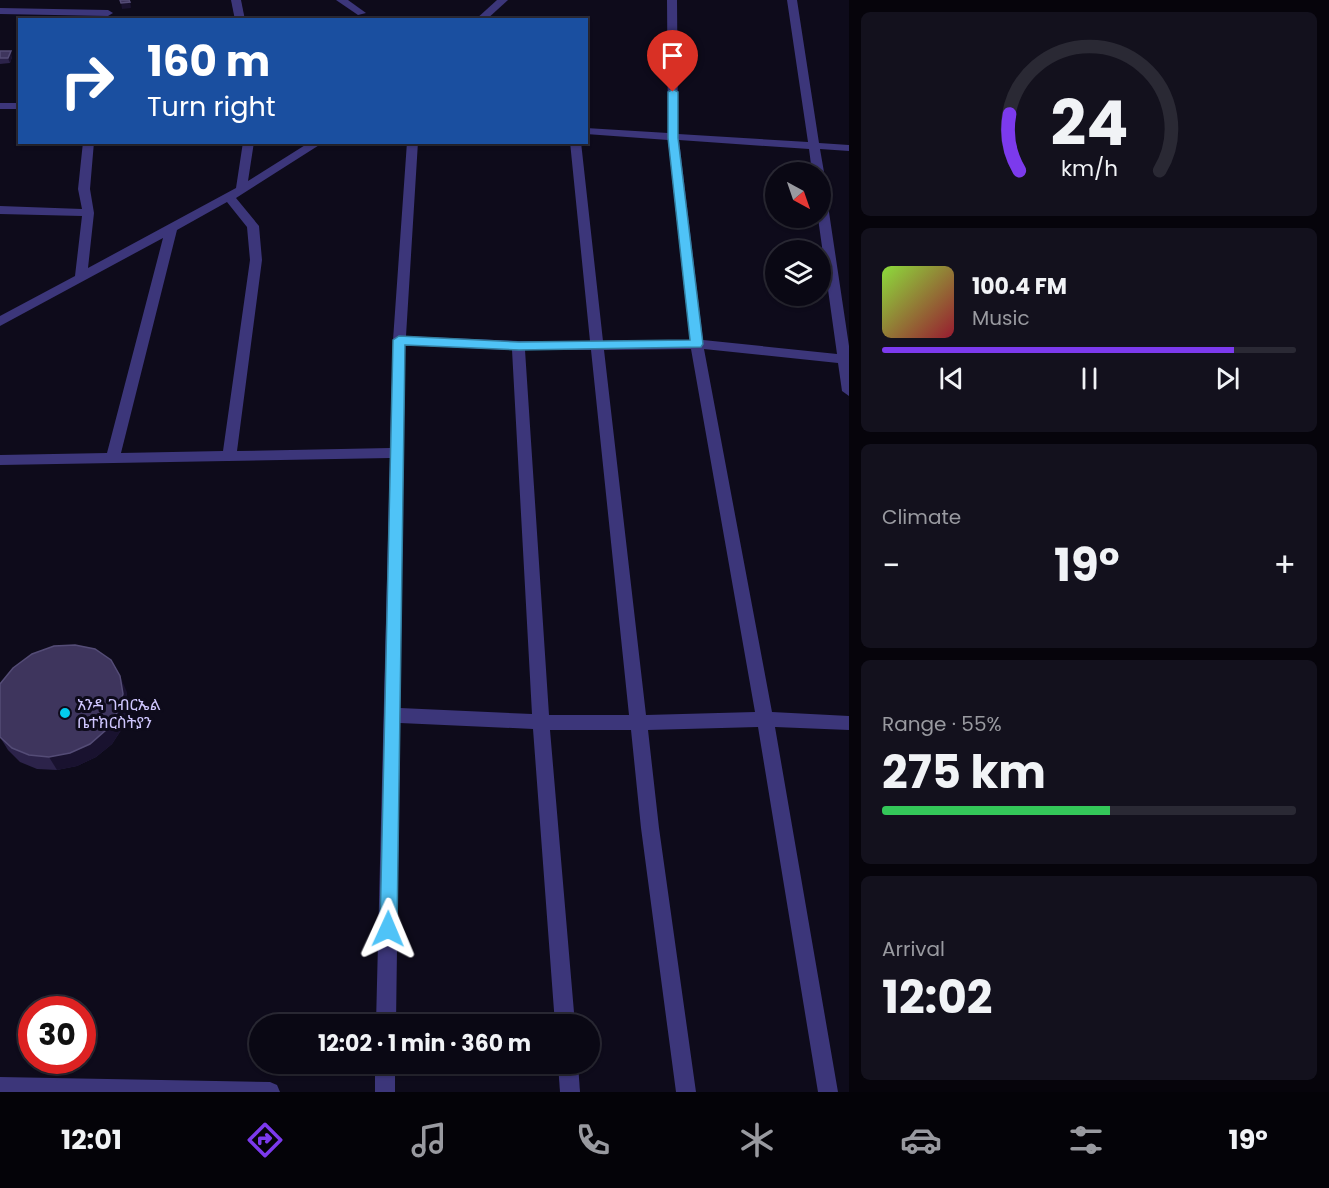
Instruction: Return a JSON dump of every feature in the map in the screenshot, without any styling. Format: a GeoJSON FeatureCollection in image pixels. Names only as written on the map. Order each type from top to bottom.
{"type":"FeatureCollection","features":[{"type":"Feature","properties":{"kind":"street"},"geometry":{"type":"LineString","coordinates":[[0,11],[108,16],[109,0]]}},
{"type":"Feature","properties":{"kind":"street"},"geometry":{"type":"LineString","coordinates":[[236,0],[240,18]]}},
{"type":"Feature","properties":{"kind":"street"},"geometry":{"type":"LineString","coordinates":[[341,0],[360,13]]}},
{"type":"Feature","properties":{"kind":"street"},"geometry":{"type":"LineString","coordinates":[[482,18],[503,0]]}},
{"type":"Feature","properties":{"kind":"street"},"geometry":{"type":"LineString","coordinates":[[672,0],[673,138],[697,344],[765,719],[828,1092]]}},
{"type":"Feature","properties":{"kind":"street"},"geometry":{"type":"LineString","coordinates":[[792,0],[816,162]]}},
{"type":"Feature","properties":{"kind":"street"},"geometry":{"type":"LineString","coordinates":[[0,105],[18,106]]}},
{"type":"Feature","properties":{"kind":"street"},"geometry":{"type":"LineString","coordinates":[[588,131],[849,148]]}},
{"type":"Feature","properties":{"kind":"street"},"geometry":{"type":"LineString","coordinates":[[81,279],[88,213],[84,189],[89,144]]}},
{"type":"Feature","properties":{"kind":"street"},"geometry":{"type":"LineString","coordinates":[[241,190],[249,144]]}},
{"type":"Feature","properties":{"kind":"street"},"geometry":{"type":"LineString","coordinates":[[0,322],[229,197],[316,144]]}},
{"type":"Feature","properties":{"kind":"street"},"geometry":{"type":"LineString","coordinates":[[386,1014],[399,340],[413,144]]}},
{"type":"Feature","properties":{"kind":"street"},"geometry":{"type":"LineString","coordinates":[[575,144],[650,828],[686,1092]]}},
{"type":"Feature","properties":{"kind":"street"},"geometry":{"type":"LineString","coordinates":[[229,197],[253,226],[256,260],[230,456]]}},
{"type":"Feature","properties":{"kind":"street"},"geometry":{"type":"LineString","coordinates":[[0,210],[88,213]]}},
{"type":"Feature","properties":{"kind":"street"},"geometry":{"type":"LineString","coordinates":[[826,228],[847,359],[849,391]]}},
{"type":"Feature","properties":{"kind":"street"},"geometry":{"type":"LineString","coordinates":[[112,459],[171,229]]}},
{"type":"Feature","properties":{"kind":"street"},"geometry":{"type":"LineString","coordinates":[[399,340],[519,346],[697,344],[847,359]]}},
{"type":"Feature","properties":{"kind":"street"},"geometry":{"type":"LineString","coordinates":[[519,346],[542,722],[564,1014]]}},
{"type":"Feature","properties":{"kind":"street"},"geometry":{"type":"LineString","coordinates":[[0,460],[397,453]]}},
{"type":"Feature","properties":{"kind":"street"},"geometry":{"type":"LineString","coordinates":[[393,715],[542,722],[639,723],[765,719],[849,723]]}},
{"type":"Feature","properties":{"kind":"street"},"geometry":{"type":"LineString","coordinates":[[385,1074],[385,1092]]}},
{"type":"Feature","properties":{"kind":"street"},"geometry":{"type":"LineString","coordinates":[[569,1074],[570,1092]]}},
{"type":"Feature","properties":{"kind":"street"},"geometry":{"type":"LineString","coordinates":[[0,1087],[270,1092]]}},
{"type":"Feature","properties":{"kind":"building"},"geometry":{"type":"Polygon","coordinates":[[[120,0],[129,0],[130,2],[121,3],[120,0]]]}},
{"type":"Feature","properties":{"kind":"building"},"geometry":{"type":"Polygon","coordinates":[[[0,51],[11,51],[8,58],[0,58],[0,51]]]}},
{"type":"Feature","properties":{"kind":"building","name":"አንዳ ገብርኤል ቤተክርስትያን"},"geometry":{"type":"Polygon","coordinates":[[[75,645],[95,649],[111,660],[120,676],[123,694],[117,713],[106,730],[90,744],[70,753],[49,757],[29,755],[12,748],[0,737],[0,684],[13,668],[32,654],[54,646],[75,645]]]}},
{"type":"Feature","properties":{"kind":"place","name":"አንዳ ገብርኤል ቤተክርስትያን"},"geometry":{"type":"Point","coordinates":[65,713]}},
{"type":"Feature","properties":{"kind":"route"},"geometry":{"type":"LineString","coordinates":[[388,929],[399,340],[519,346],[697,344],[673,138],[673,92]]}}]}
